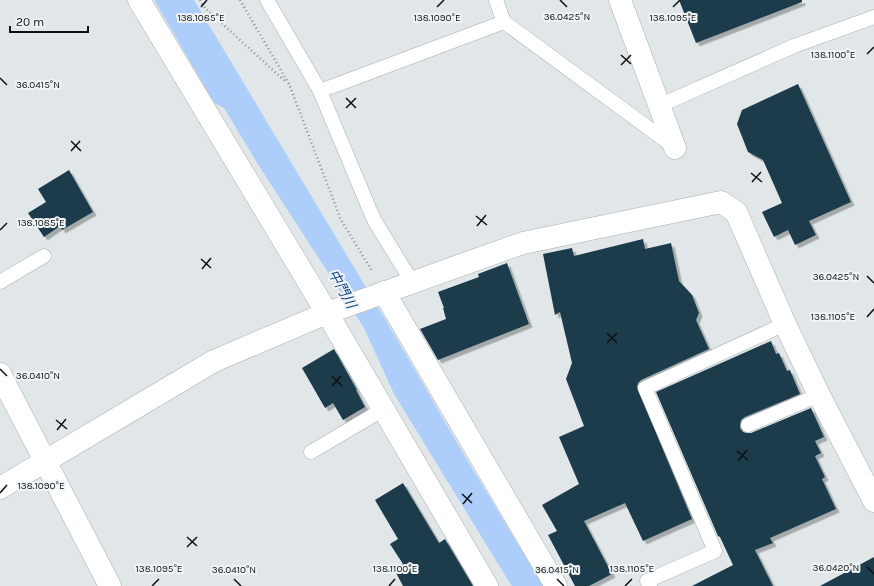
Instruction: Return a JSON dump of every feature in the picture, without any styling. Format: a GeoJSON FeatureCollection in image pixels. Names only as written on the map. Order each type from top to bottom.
{"type":"FeatureCollection","features":[{"type":"Feature","properties":{"kind":"street"},"geometry":{"type":"LineString","coordinates":[[139,0],[329,312],[487,586]]}},
{"type":"Feature","properties":{"kind":"street"},"geometry":{"type":"LineString","coordinates":[[620,0],[675,148]]}},
{"type":"Feature","properties":{"kind":"street"},"geometry":{"type":"LineString","coordinates":[[663,104],[675,148]]}},
{"type":"Feature","properties":{"kind":"street"},"geometry":{"type":"LineString","coordinates":[[0,488],[214,361],[329,312],[523,243],[721,202],[736,212],[785,324],[819,395],[874,501]]}},
{"type":"Feature","properties":{"kind":"street"},"geometry":{"type":"LineString","coordinates":[[384,292],[556,586]]}},
{"type":"Feature","properties":{"kind":"street"},"geometry":{"type":"LineString","coordinates":[[0,374],[110,586]]}},
{"type":"Feature","properties":{"kind":"lane"},"geometry":{"type":"LineString","coordinates":[[267,0],[320,91],[374,220],[412,282]]}},
{"type":"Feature","properties":{"kind":"lane"},"geometry":{"type":"LineString","coordinates":[[496,0],[504,22],[675,148]]}},
{"type":"Feature","properties":{"kind":"lane"},"geometry":{"type":"LineString","coordinates":[[663,104],[794,46],[874,17]]}},
{"type":"Feature","properties":{"kind":"lane"},"geometry":{"type":"LineString","coordinates":[[320,91],[504,22]]}},
{"type":"Feature","properties":{"kind":"lane"},"geometry":{"type":"LineString","coordinates":[[0,282],[44,256]]}},
{"type":"Feature","properties":{"kind":"lane"},"geometry":{"type":"LineString","coordinates":[[648,585],[647,581],[715,550],[644,388],[785,324]]}},
{"type":"Feature","properties":{"kind":"lane"},"geometry":{"type":"LineString","coordinates":[[748,425],[819,395]]}},
{"type":"Feature","properties":{"kind":"lane"},"geometry":{"type":"LineString","coordinates":[[311,452],[384,409]]}},
{"type":"Feature","properties":{"kind":"path"},"geometry":{"type":"LineString","coordinates":[[200,0],[205,8],[289,84]]}},
{"type":"Feature","properties":{"kind":"path"},"geometry":{"type":"LineString","coordinates":[[240,0],[289,84],[341,220],[384,292]]}},
{"type":"Feature","properties":{"kind":"water"},"geometry":{"type":"Polygon","coordinates":[[[159,0],[194,0],[543,586],[512,586],[508,580],[394,394],[364,328],[259,166],[159,0]]]}},
{"type":"Feature","properties":{"kind":"building"},"geometry":{"type":"Polygon","coordinates":[[[679,0],[802,0],[802,2],[696,43],[679,0]]]}},
{"type":"Feature","properties":{"kind":"building"},"geometry":{"type":"Polygon","coordinates":[[[798,84],[851,202],[809,221],[816,235],[795,245],[788,230],[774,237],[762,212],[782,203],[763,160],[748,152],[737,124],[742,110],[798,84]]]}},
{"type":"Feature","properties":{"kind":"building"},"geometry":{"type":"Polygon","coordinates":[[[69,170],[93,212],[62,230],[60,226],[44,237],[28,213],[46,202],[38,189],[69,170]]]}},
{"type":"Feature","properties":{"kind":"building"},"geometry":{"type":"Polygon","coordinates":[[[643,239],[645,249],[671,243],[679,281],[692,295],[699,313],[696,320],[709,349],[641,380],[637,387],[692,519],[643,541],[625,503],[584,521],[612,574],[589,586],[575,586],[548,535],[557,531],[542,505],[579,484],[559,437],[584,426],[566,379],[572,363],[560,312],[555,315],[543,254],[572,248],[574,256],[643,239]]]}},
{"type":"Feature","properties":{"kind":"building"},"geometry":{"type":"Polygon","coordinates":[[[507,263],[529,324],[438,360],[420,329],[446,319],[444,308],[438,292],[479,277],[478,274],[507,263]]]}},
{"type":"Feature","properties":{"kind":"building"},"geometry":{"type":"Polygon","coordinates":[[[771,341],[776,354],[779,353],[787,371],[790,370],[800,394],[745,417],[741,420],[740,428],[743,432],[751,433],[811,408],[824,437],[815,441],[821,453],[815,456],[825,477],[822,479],[836,509],[770,538],[773,543],[755,550],[773,586],[692,586],[733,565],[720,537],[718,536],[656,392],[771,341]]]}},
{"type":"Feature","properties":{"kind":"building"},"geometry":{"type":"Polygon","coordinates":[[[334,349],[365,407],[343,420],[333,403],[325,408],[302,368],[334,349]]]}},
{"type":"Feature","properties":{"kind":"building"},"geometry":{"type":"Polygon","coordinates":[[[403,483],[439,543],[445,539],[473,586],[403,586],[394,569],[403,564],[390,544],[398,539],[375,500],[403,483]]]}},
{"type":"Feature","properties":{"kind":"building"},"geometry":{"type":"Polygon","coordinates":[[[874,557],[874,586],[820,586],[874,557]]]}},
{"type":"Feature","properties":{"kind":"waterway","name":"中門川"},"geometry":{"type":"LineString","coordinates":[[159,0],[217,100],[229,106]]}}]}
